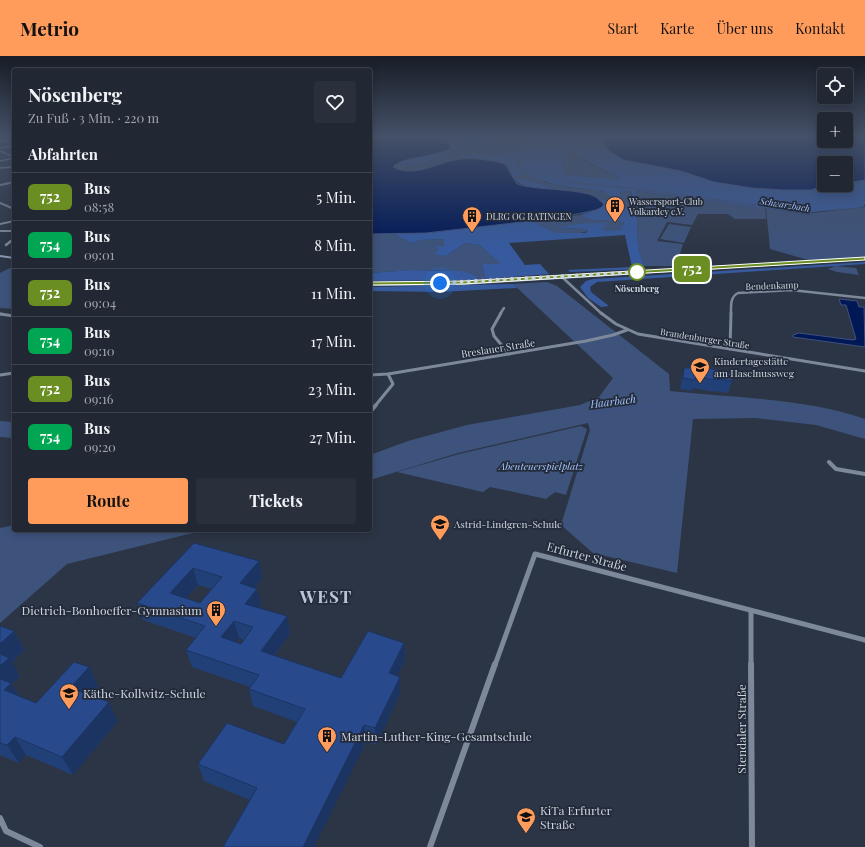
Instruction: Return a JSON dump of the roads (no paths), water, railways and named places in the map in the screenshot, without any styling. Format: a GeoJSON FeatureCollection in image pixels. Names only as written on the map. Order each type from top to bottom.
{"type":"FeatureCollection","features":[{"type":"Feature","properties":{"kind":"main road"},"geometry":{"type":"LineString","coordinates":[[0,256],[12,258]]}},
{"type":"Feature","properties":{"kind":"main road"},"geometry":{"type":"LineString","coordinates":[[372,284],[463,283],[865,259]]}},
{"type":"Feature","properties":{"kind":"street"},"geometry":{"type":"LineString","coordinates":[[0,185],[12,182]]}},
{"type":"Feature","properties":{"kind":"street"},"geometry":{"type":"LineString","coordinates":[[0,203],[12,208]]}},
{"type":"Feature","properties":{"kind":"street"},"geometry":{"type":"LineString","coordinates":[[0,224],[12,221]]}},
{"type":"Feature","properties":{"kind":"street"},"geometry":{"type":"LineString","coordinates":[[0,231],[12,231]]}},
{"type":"Feature","properties":{"kind":"street"},"geometry":{"type":"LineString","coordinates":[[6,245],[12,240]]}},
{"type":"Feature","properties":{"kind":"street","name":"Brandenburger Straße"},"geometry":{"type":"LineString","coordinates":[[562,277],[585,300],[627,330],[656,338],[865,371]]}},
{"type":"Feature","properties":{"kind":"street","name":"Bendenkamp"},"geometry":{"type":"LineString","coordinates":[[730,350],[732,301],[733,296],[738,293],[791,290],[865,298]]}},
{"type":"Feature","properties":{"kind":"street"},"geometry":{"type":"LineString","coordinates":[[504,308],[492,329],[494,336],[509,354]]}},
{"type":"Feature","properties":{"kind":"street"},"geometry":{"type":"LineString","coordinates":[[0,314],[12,316]]}},
{"type":"Feature","properties":{"kind":"street","name":"Breslauer Straße"},"geometry":{"type":"LineString","coordinates":[[372,375],[388,374],[586,341],[613,335],[627,330]]}},
{"type":"Feature","properties":{"kind":"street"},"geometry":{"type":"LineString","coordinates":[[0,374],[12,373]]}},
{"type":"Feature","properties":{"kind":"street"},"geometry":{"type":"LineString","coordinates":[[372,410],[393,384],[388,374]]}},
{"type":"Feature","properties":{"kind":"street"},"geometry":{"type":"LineString","coordinates":[[829,462],[836,469],[865,474]]}},
{"type":"Feature","properties":{"kind":"street","name":"Erfurter Straße"},"geometry":{"type":"LineString","coordinates":[[430,847],[535,554],[865,640]]}},
{"type":"Feature","properties":{"kind":"street","name":"Stendaler Straße"},"geometry":{"type":"LineString","coordinates":[[751,611],[752,847]]}},
{"type":"Feature","properties":{"kind":"street"},"geometry":{"type":"LineString","coordinates":[[0,818],[6,831],[40,847]]}},
{"type":"Feature","properties":{"kind":"waterway","name":"Schwarzbach"},"geometry":{"type":"LineString","coordinates":[[558,174],[557,178],[565,182],[579,184]]}},
{"type":"Feature","properties":{"kind":"waterway","name":"Schwarzbach"},"geometry":{"type":"LineString","coordinates":[[574,183],[579,184]]}},
{"type":"Feature","properties":{"kind":"waterway","name":"Schwarzbach"},"geometry":{"type":"LineString","coordinates":[[579,184],[637,189],[786,209],[821,216],[865,218]]}},
{"type":"Feature","properties":{"kind":"waterway","name":"Schwarzbach"},"geometry":{"type":"LineString","coordinates":[[579,184],[584,184]]}},
{"type":"Feature","properties":{"kind":"waterway","name":"Haarbach"},"geometry":{"type":"LineString","coordinates":[[645,406],[706,402],[767,406]]}},
{"type":"Feature","properties":{"kind":"waterway","name":"Haarbach"},"geometry":{"type":"LineString","coordinates":[[372,468],[447,443],[482,440],[494,432],[507,428],[524,427],[568,416],[652,405]]}},
{"type":"Feature","properties":{"kind":"waterway","name":"Haarbach"},"geometry":{"type":"LineString","coordinates":[[758,405],[831,413],[865,422]]}},
{"type":"Feature","properties":{"kind":"waterway","name":"Haarbach"},"geometry":{"type":"LineString","coordinates":[[0,427],[12,428]]}},
{"type":"Feature","properties":{"kind":"waterway"},"geometry":{"type":"LineString","coordinates":[[0,542],[43,532]]}},
{"type":"Feature","properties":{"kind":"place","name":"Wassersport-Club Volkardey e.V."},"geometry":{"type":"Point","coordinates":[615,223]}},
{"type":"Feature","properties":{"kind":"place","name":"DLRG OG RATINGEN"},"geometry":{"type":"Point","coordinates":[472,233]}},
{"type":"Feature","properties":{"kind":"place","name":"Nösenberg"},"geometry":{"type":"Point","coordinates":[637,272]}},
{"type":"Feature","properties":{"kind":"place","name":"Kindertagestätte am Haselnussweg"},"geometry":{"type":"Point","coordinates":[700,384]}},
{"type":"Feature","properties":{"kind":"place","name":"Astrid-Lindgren-Schule"},"geometry":{"type":"Point","coordinates":[440,541]}},
{"type":"Feature","properties":{"kind":"place","name":"Dietrich-Bonhoeffer-Gymnasium"},"geometry":{"type":"Point","coordinates":[216,627]}},
{"type":"Feature","properties":{"kind":"place","name":"Käthe-Kollwitz-Schule"},"geometry":{"type":"Point","coordinates":[69,710]}},
{"type":"Feature","properties":{"kind":"place","name":"Martin-Luther-King-Gesamtschule"},"geometry":{"type":"Point","coordinates":[327,753]}},
{"type":"Feature","properties":{"kind":"place","name":"KiTa Erfurter Straße"},"geometry":{"type":"Point","coordinates":[526,834]}},
{"type":"Feature","properties":{"kind":"district","name":"WEST"},"geometry":{"type":"Point","coordinates":[326,596]}},
{"type":"Feature","properties":{"kind":"park label","name":"Abenteuerspielplatz"},"geometry":{"type":"Point","coordinates":[541,466]}}]}
